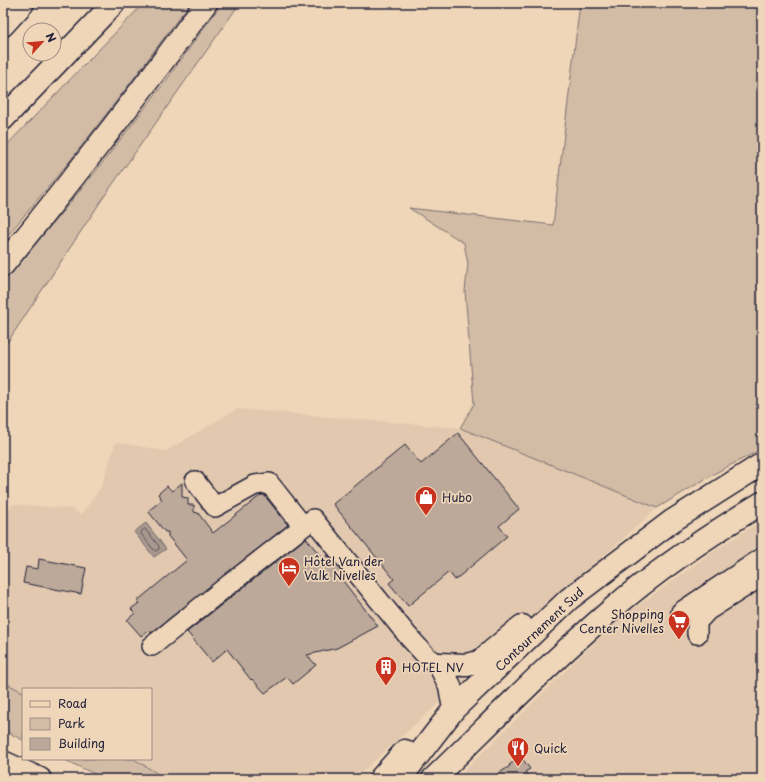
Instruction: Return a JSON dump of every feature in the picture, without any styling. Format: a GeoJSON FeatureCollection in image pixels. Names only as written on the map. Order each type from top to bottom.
{"type":"FeatureCollection","features":[{"type":"Feature","properties":{"kind":"highway"},"geometry":{"type":"LineString","coordinates":[[3,25],[23,3]]}},
{"type":"Feature","properties":{"kind":"highway"},"geometry":{"type":"LineString","coordinates":[[3,119],[114,3]]}},
{"type":"Feature","properties":{"kind":"highway"},"geometry":{"type":"LineString","coordinates":[[3,265],[82,168],[154,75],[206,3]]}},
{"type":"Feature","properties":{"kind":"highway","name":"Contournement Sud"},"geometry":{"type":"LineString","coordinates":[[400,779],[454,709],[569,599],[672,521],[762,464]]}},
{"type":"Feature","properties":{"kind":"highway"},"geometry":{"type":"LineString","coordinates":[[433,779],[515,698],[611,609],[684,553],[722,527],[762,503]]}},
{"type":"Feature","properties":{"kind":"highway"},"geometry":{"type":"LineString","coordinates":[[380,779],[420,731],[454,709],[450,686],[439,664],[467,665],[479,662],[518,628],[569,599]]}},
{"type":"Feature","properties":{"kind":"highway"},"geometry":{"type":"LineString","coordinates":[[3,762],[40,779]]}},
{"type":"Feature","properties":{"kind":"lane"},"geometry":{"type":"LineString","coordinates":[[195,481],[216,507],[255,485],[269,483],[304,526]]}},
{"type":"Feature","properties":{"kind":"lane"},"geometry":{"type":"LineString","coordinates":[[152,646],[313,519],[408,636],[428,658],[439,664]]}},
{"type":"Feature","properties":{"kind":"lane"},"geometry":{"type":"LineString","coordinates":[[681,612],[762,558]]}},
{"type":"Feature","properties":{"kind":"lane"},"geometry":{"type":"LineString","coordinates":[[696,634],[697,622],[707,611],[762,576]]}},
{"type":"Feature","properties":{"kind":"shaded area"},"geometry":{"type":"Polygon","coordinates":[[[237,409],[460,428],[657,508],[354,779],[166,779],[136,760],[152,760],[152,688],[22,688],[22,692],[3,682],[3,515],[13,504],[73,509],[81,515],[101,487],[116,442],[166,451],[237,409]]]}},
{"type":"Feature","properties":{"kind":"shaded area","name":"Shopping Center Nivelles"},"geometry":{"type":"Polygon","coordinates":[[[762,520],[762,779],[456,779],[572,664],[621,618],[715,550],[762,520]]]}},
{"type":"Feature","properties":{"kind":"green space"},"geometry":{"type":"Polygon","coordinates":[[[144,3],[190,3],[69,162],[3,241],[3,149],[144,3]]]}},
{"type":"Feature","properties":{"kind":"green space"},"geometry":{"type":"Polygon","coordinates":[[[222,3],[240,3],[101,201],[3,349],[3,283],[92,176],[165,82],[222,3]]]}},
{"type":"Feature","properties":{"kind":"green space"},"geometry":{"type":"Polygon","coordinates":[[[580,3],[762,3],[762,449],[719,471],[657,508],[460,428],[474,404],[465,291],[468,264],[464,243],[409,208],[553,225],[580,3]]]}},
{"type":"Feature","properties":{"kind":"green space"},"geometry":{"type":"Polygon","coordinates":[[[3,682],[22,692],[22,740],[3,730],[3,682]]]}},
{"type":"Feature","properties":{"kind":"green space"},"geometry":{"type":"Polygon","coordinates":[[[65,760],[136,760],[166,779],[105,779],[65,760]]]}},
{"type":"Feature","properties":{"kind":"water"},"geometry":{"type":"Polygon","coordinates":[[[146,523],[166,549],[154,557],[134,532],[146,523]]]}},
{"type":"Feature","properties":{"kind":"building","name":"Hubo"},"geometry":{"type":"Polygon","coordinates":[[[458,433],[519,509],[499,526],[507,536],[455,580],[449,572],[408,606],[389,583],[394,579],[333,504],[405,445],[421,464],[458,433]]]}},
{"type":"Feature","properties":{"kind":"building"},"geometry":{"type":"Polygon","coordinates":[[[182,483],[182,497],[188,498],[188,505],[194,505],[194,512],[198,513],[213,533],[261,495],[264,495],[288,525],[151,633],[149,630],[141,636],[127,620],[135,613],[131,609],[139,603],[137,601],[187,560],[168,536],[168,532],[165,532],[148,511],[162,500],[158,494],[167,486],[172,491],[182,483]]]}},
{"type":"Feature","properties":{"kind":"building"},"geometry":{"type":"Polygon","coordinates":[[[306,538],[323,559],[328,555],[347,579],[343,581],[378,626],[337,648],[307,655],[316,665],[293,684],[287,677],[265,693],[252,679],[251,680],[227,649],[212,662],[187,632],[306,538]]]}},
{"type":"Feature","properties":{"kind":"building"},"geometry":{"type":"Polygon","coordinates":[[[39,559],[86,568],[81,594],[23,583],[26,567],[38,569],[39,559]]]}},
{"type":"Feature","properties":{"kind":"building","name":"Quick"},"geometry":{"type":"Polygon","coordinates":[[[521,757],[530,769],[525,772],[530,779],[490,779],[510,766],[509,765],[521,757]]]}},
{"type":"Feature","properties":{"kind":"place","name":"Hubo"},"geometry":{"type":"Point","coordinates":[426,516]}},
{"type":"Feature","properties":{"kind":"place","name":"Hôtel Van der Valk Nivelles"},"geometry":{"type":"Point","coordinates":[289,588]}},
{"type":"Feature","properties":{"kind":"place","name":"Shopping Center Nivelles"},"geometry":{"type":"Point","coordinates":[679,640]}},
{"type":"Feature","properties":{"kind":"place","name":"HOTEL NV"},"geometry":{"type":"Point","coordinates":[386,686]}},
{"type":"Feature","properties":{"kind":"place","name":"Quick"},"geometry":{"type":"Point","coordinates":[518,768]}}]}
